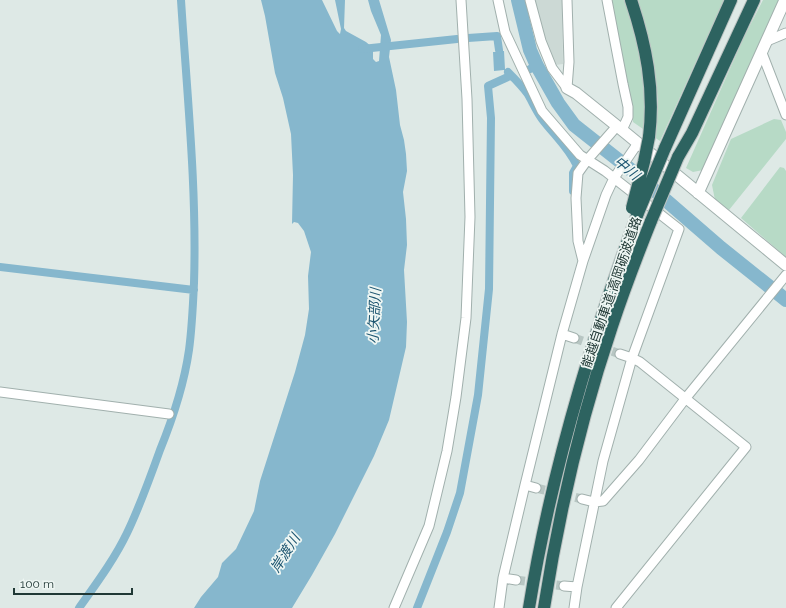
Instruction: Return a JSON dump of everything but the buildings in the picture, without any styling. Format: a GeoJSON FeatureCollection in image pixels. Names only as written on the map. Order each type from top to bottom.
{"type":"FeatureCollection","features":[{"type":"Feature","properties":{"kind":"highway"},"geometry":{"type":"LineString","coordinates":[[632,0],[646,51],[649,71],[651,108],[649,137],[635,211]]}},
{"type":"Feature","properties":{"kind":"highway","name":"能越自動車道;高岡砺波道路"},"geometry":{"type":"LineString","coordinates":[[529,608],[549,502],[604,292],[635,211],[665,148],[731,0]]}},
{"type":"Feature","properties":{"kind":"highway","name":"能越自動車道;高岡砺波道路"},"geometry":{"type":"LineString","coordinates":[[544,608],[561,513],[577,446],[612,326],[651,221],[747,0]]}},
{"type":"Feature","properties":{"kind":"highway"},"geometry":{"type":"LineString","coordinates":[[678,157],[692,132],[754,0]]}},
{"type":"Feature","properties":{"kind":"street"},"geometry":{"type":"LineString","coordinates":[[394,608],[429,526],[447,451],[456,397],[466,318],[470,210],[468,99],[461,0]]}},
{"type":"Feature","properties":{"kind":"street"},"geometry":{"type":"LineString","coordinates":[[498,0],[505,32],[542,111],[580,155],[590,157],[679,229],[632,358],[603,461],[576,587],[574,608]]}},
{"type":"Feature","properties":{"kind":"street"},"geometry":{"type":"LineString","coordinates":[[530,0],[541,41],[552,68],[567,88],[576,93],[620,128],[786,265]]}},
{"type":"Feature","properties":{"kind":"street"},"geometry":{"type":"LineString","coordinates":[[567,0],[569,62],[567,88]]}},
{"type":"Feature","properties":{"kind":"street"},"geometry":{"type":"LineString","coordinates":[[583,261],[578,242],[576,198],[578,174],[603,141],[620,128],[628,117],[628,107],[622,84],[607,0]]}},
{"type":"Feature","properties":{"kind":"street"},"geometry":{"type":"LineString","coordinates":[[698,193],[785,0]]}},
{"type":"Feature","properties":{"kind":"street"},"geometry":{"type":"LineString","coordinates":[[767,41],[786,33]]}},
{"type":"Feature","properties":{"kind":"street"},"geometry":{"type":"LineString","coordinates":[[762,53],[786,115]]}},
{"type":"Feature","properties":{"kind":"street"},"geometry":{"type":"LineString","coordinates":[[499,608],[503,578],[525,485],[562,334],[583,261],[606,195],[615,176],[638,143]]}},
{"type":"Feature","properties":{"kind":"street"},"geometry":{"type":"LineString","coordinates":[[582,499],[594,502],[603,501],[639,460],[685,399],[786,275]]}},
{"type":"Feature","properties":{"kind":"street"},"geometry":{"type":"LineString","coordinates":[[562,334],[574,338]]}},
{"type":"Feature","properties":{"kind":"street"},"geometry":{"type":"LineString","coordinates":[[616,608],[746,448],[640,362],[620,354]]}},
{"type":"Feature","properties":{"kind":"street"},"geometry":{"type":"LineString","coordinates":[[0,392],[169,414]]}},
{"type":"Feature","properties":{"kind":"street"},"geometry":{"type":"LineString","coordinates":[[525,485],[536,488]]}},
{"type":"Feature","properties":{"kind":"street"},"geometry":{"type":"LineString","coordinates":[[503,578],[516,580]]}},
{"type":"Feature","properties":{"kind":"street"},"geometry":{"type":"LineString","coordinates":[[564,586],[576,587]]}},
{"type":"Feature","properties":{"kind":"shaded area"},"geometry":{"type":"Polygon","coordinates":[[[534,0],[562,0],[563,64],[555,65],[545,40],[534,0]]]}},
{"type":"Feature","properties":{"kind":"green space"},"geometry":{"type":"Polygon","coordinates":[[[611,0],[626,0],[635,31],[644,80],[645,113],[643,129],[633,122],[633,113],[611,0]]]}},
{"type":"Feature","properties":{"kind":"green space"},"geometry":{"type":"Polygon","coordinates":[[[637,0],[724,0],[660,141],[654,137],[656,135],[658,100],[653,61],[637,0]]]}},
{"type":"Feature","properties":{"kind":"green space"},"geometry":{"type":"Polygon","coordinates":[[[763,0],[780,0],[703,170],[693,172],[686,168],[744,37],[763,0]]]}},
{"type":"Feature","properties":{"kind":"green space"},"geometry":{"type":"Polygon","coordinates":[[[774,119],[781,120],[786,132],[786,139],[729,210],[715,200],[712,185],[731,139],[774,119]]]}},
{"type":"Feature","properties":{"kind":"green space"},"geometry":{"type":"Polygon","coordinates":[[[780,167],[784,168],[786,171],[786,257],[741,218],[780,167]]]}},
{"type":"Feature","properties":{"kind":"water"},"geometry":{"type":"Polygon","coordinates":[[[261,0],[322,0],[337,31],[340,34],[341,29],[335,0],[345,0],[344,28],[346,31],[366,42],[373,48],[373,59],[376,62],[379,61],[381,35],[368,0],[379,0],[391,40],[389,57],[406,154],[407,171],[403,192],[407,245],[404,270],[407,322],[406,347],[389,420],[374,456],[335,534],[292,608],[194,608],[218,577],[222,563],[236,549],[254,511],[260,481],[295,372],[305,335],[309,309],[308,276],[311,252],[304,231],[298,223],[294,222],[292,224],[293,175],[291,134],[283,98],[275,73],[261,0]]]}},
{"type":"Feature","properties":{"kind":"water"},"geometry":{"type":"Polygon","coordinates":[[[496,50],[504,51],[505,69],[508,71],[506,73],[504,70],[494,71],[493,52],[496,52],[496,50]]]}},
{"type":"Feature","properties":{"kind":"waterway"},"geometry":{"type":"LineString","coordinates":[[79,608],[111,562],[132,523],[174,414],[187,363],[194,291],[195,248],[193,177],[181,0]]}},
{"type":"Feature","properties":{"kind":"waterway","name":"中川"},"geometry":{"type":"LineString","coordinates":[[518,0],[530,50],[537,66],[558,103],[574,125],[631,170],[721,248],[786,300]]}},
{"type":"Feature","properties":{"kind":"waterway"},"geometry":{"type":"LineString","coordinates":[[468,38],[497,36],[499,50]]}},
{"type":"Feature","properties":{"kind":"waterway"},"geometry":{"type":"LineString","coordinates":[[362,49],[457,39]]}},
{"type":"Feature","properties":{"kind":"waterway","name":"中川"},"geometry":{"type":"LineString","coordinates":[[530,69],[537,66]]}},
{"type":"Feature","properties":{"kind":"waterway"},"geometry":{"type":"LineString","coordinates":[[508,72],[527,93],[542,119],[566,147],[574,159],[577,166],[573,173],[573,191]]}},
{"type":"Feature","properties":{"kind":"waterway"},"geometry":{"type":"LineString","coordinates":[[417,608],[447,532],[460,493],[478,395],[489,289],[491,118],[488,86],[510,76]]}},
{"type":"Feature","properties":{"kind":"waterway"},"geometry":{"type":"LineString","coordinates":[[0,267],[194,290]]}},
{"type":"Feature","properties":{"kind":"tunnel"},"geometry":{"type":"LineString","coordinates":[[574,338],[620,354]]}},
{"type":"Feature","properties":{"kind":"tunnel"},"geometry":{"type":"LineString","coordinates":[[536,488],[582,499]]}},
{"type":"Feature","properties":{"kind":"tunnel"},"geometry":{"type":"LineString","coordinates":[[516,580],[564,586]]}},
{"type":"Feature","properties":{"kind":"water label","name":"小矢部川"},"geometry":{"type":"Point","coordinates":[374,316]}},
{"type":"Feature","properties":{"kind":"water label","name":"岸渡川"},"geometry":{"type":"Point","coordinates":[285,553]}}]}
